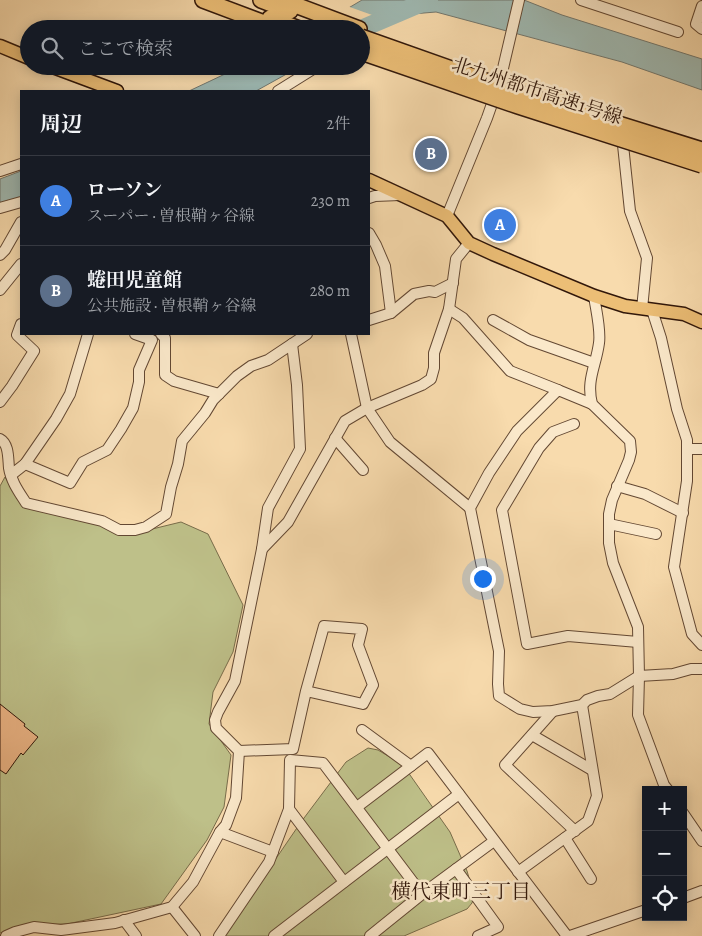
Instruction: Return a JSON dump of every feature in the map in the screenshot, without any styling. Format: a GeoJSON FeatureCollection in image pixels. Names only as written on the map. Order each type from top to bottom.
{"type":"FeatureCollection","features":[{"type":"Feature","properties":{"kind":"highway"},"geometry":{"type":"LineString","coordinates":[[203,0],[256,20]]}},
{"type":"Feature","properties":{"kind":"highway"},"geometry":{"type":"LineString","coordinates":[[220,0],[260,20]]}},
{"type":"Feature","properties":{"kind":"highway"},"geometry":{"type":"LineString","coordinates":[[224,0],[276,20]]}},
{"type":"Feature","properties":{"kind":"highway"},"geometry":{"type":"LineString","coordinates":[[261,0],[314,20]]}},
{"type":"Feature","properties":{"kind":"highway"},"geometry":{"type":"LineString","coordinates":[[282,0],[334,20]]}},
{"type":"Feature","properties":{"kind":"highway"},"geometry":{"type":"LineString","coordinates":[[370,32],[500,81],[702,144]]}},
{"type":"Feature","properties":{"kind":"highway","name":"北九州都市高速1号線"},"geometry":{"type":"LineString","coordinates":[[370,40],[522,94],[702,150]]}},
{"type":"Feature","properties":{"kind":"highway","name":"北九州都市高速1号線"},"geometry":{"type":"LineString","coordinates":[[370,55],[518,106],[702,165]]}},
{"type":"Feature","properties":{"kind":"highway"},"geometry":{"type":"LineString","coordinates":[[370,61],[702,170]]}},
{"type":"Feature","properties":{"kind":"main road"},"geometry":{"type":"LineString","coordinates":[[0,46],[20,54]]}},
{"type":"Feature","properties":{"kind":"main road"},"geometry":{"type":"LineString","coordinates":[[73,75],[112,90]]}},
{"type":"Feature","properties":{"kind":"main road"},"geometry":{"type":"LineString","coordinates":[[370,180],[447,216],[469,243],[594,296],[625,306],[684,314],[702,322]]}},
{"type":"Feature","properties":{"kind":"street"},"geometry":{"type":"LineString","coordinates":[[447,216],[500,81],[519,0]]}},
{"type":"Feature","properties":{"kind":"street"},"geometry":{"type":"LineString","coordinates":[[581,0],[599,3],[678,32]]}},
{"type":"Feature","properties":{"kind":"street"},"geometry":{"type":"LineString","coordinates":[[702,6],[696,24],[702,29]]}},
{"type":"Feature","properties":{"kind":"street"},"geometry":{"type":"LineString","coordinates":[[280,90],[304,75]]}},
{"type":"Feature","properties":{"kind":"street"},"geometry":{"type":"LineString","coordinates":[[623,145],[630,211],[647,258],[647,309],[662,338],[677,409],[687,440],[687,481],[674,568],[692,634],[702,645]]}},
{"type":"Feature","properties":{"kind":"street"},"geometry":{"type":"LineString","coordinates":[[0,171],[20,164]]}},
{"type":"Feature","properties":{"kind":"street"},"geometry":{"type":"LineString","coordinates":[[370,198],[402,195]]}},
{"type":"Feature","properties":{"kind":"street"},"geometry":{"type":"LineString","coordinates":[[0,208],[20,202]]}},
{"type":"Feature","properties":{"kind":"street"},"geometry":{"type":"LineString","coordinates":[[0,255],[5,250],[20,224]]}},
{"type":"Feature","properties":{"kind":"street"},"geometry":{"type":"LineString","coordinates":[[370,235],[385,266],[391,313]]}},
{"type":"Feature","properties":{"kind":"street"},"geometry":{"type":"LineString","coordinates":[[262,549],[288,522],[345,421],[367,408],[422,385],[431,379],[434,368],[434,353],[449,310],[456,259],[469,243]]}},
{"type":"Feature","properties":{"kind":"street"},"geometry":{"type":"LineString","coordinates":[[0,290],[20,265]]}},
{"type":"Feature","properties":{"kind":"street"},"geometry":{"type":"LineString","coordinates":[[370,320],[391,313],[414,294],[429,291],[435,292],[453,283]]}},
{"type":"Feature","properties":{"kind":"street"},"geometry":{"type":"LineString","coordinates":[[592,404],[589,385],[600,342],[594,296]]}},
{"type":"Feature","properties":{"kind":"street"},"geometry":{"type":"LineString","coordinates":[[449,310],[462,318],[510,371],[592,404],[630,441],[631,452],[629,460],[617,486],[609,514],[608,543],[612,563],[638,627],[638,715],[665,786]]}},
{"type":"Feature","properties":{"kind":"street"},"geometry":{"type":"LineString","coordinates":[[493,320],[529,340],[594,363]]}},
{"type":"Feature","properties":{"kind":"street"},"geometry":{"type":"LineString","coordinates":[[0,402],[34,351],[17,335],[20,327]]}},
{"type":"Feature","properties":{"kind":"street"},"geometry":{"type":"LineString","coordinates":[[11,475],[25,464],[56,419],[70,394],[88,335]]}},
{"type":"Feature","properties":{"kind":"street"},"geometry":{"type":"LineString","coordinates":[[25,464],[70,483],[83,462],[107,450],[133,408],[139,382],[139,370],[152,340],[138,335]]}},
{"type":"Feature","properties":{"kind":"street"},"geometry":{"type":"LineString","coordinates":[[161,335],[165,338],[165,375],[174,381],[219,394]]}},
{"type":"Feature","properties":{"kind":"street"},"geometry":{"type":"LineString","coordinates":[[0,439],[3,441],[8,454],[12,480],[26,503],[102,521],[119,530],[135,530],[146,527],[166,514],[182,441],[219,394],[237,376],[251,366],[268,360],[306,335]]}},
{"type":"Feature","properties":{"kind":"street"},"geometry":{"type":"LineString","coordinates":[[351,335],[367,408],[390,442],[470,508],[499,651],[499,696],[520,709],[533,712],[553,711],[582,705],[587,700],[610,694],[639,676],[673,674],[692,669],[702,669]]}},
{"type":"Feature","properties":{"kind":"street"},"geometry":{"type":"LineString","coordinates":[[292,344],[297,385],[300,449],[268,508],[262,549],[234,681],[215,720],[216,728],[239,751],[292,749],[306,691],[324,626],[362,629],[358,645],[373,685],[363,704],[306,691]]}},
{"type":"Feature","properties":{"kind":"street"},"geometry":{"type":"LineString","coordinates":[[470,508],[489,473],[517,431],[558,390]]}},
{"type":"Feature","properties":{"kind":"street"},"geometry":{"type":"LineString","coordinates":[[574,424],[553,432],[538,448],[502,510],[527,644],[568,636],[638,642]]}},
{"type":"Feature","properties":{"kind":"street"},"geometry":{"type":"LineString","coordinates":[[335,438],[363,470]]}},
{"type":"Feature","properties":{"kind":"street"},"geometry":{"type":"LineString","coordinates":[[688,449],[702,449]]}},
{"type":"Feature","properties":{"kind":"street"},"geometry":{"type":"LineString","coordinates":[[617,486],[645,494],[682,513]]}},
{"type":"Feature","properties":{"kind":"street"},"geometry":{"type":"LineString","coordinates":[[609,524],[656,534]]}},
{"type":"Feature","properties":{"kind":"street"},"geometry":{"type":"LineString","coordinates":[[518,872],[588,821],[598,796],[582,705]]}},
{"type":"Feature","properties":{"kind":"street"},"geometry":{"type":"LineString","coordinates":[[553,711],[505,765],[575,831]]}},
{"type":"Feature","properties":{"kind":"street"},"geometry":{"type":"LineString","coordinates":[[362,730],[410,766]]}},
{"type":"Feature","properties":{"kind":"street"},"geometry":{"type":"LineString","coordinates":[[532,735],[592,770]]}},
{"type":"Feature","properties":{"kind":"street"},"geometry":{"type":"LineString","coordinates":[[6,936],[34,927],[63,933],[124,920],[172,907],[193,882],[220,832],[226,825],[236,798],[239,751]]}},
{"type":"Feature","properties":{"kind":"street"},"geometry":{"type":"LineString","coordinates":[[357,807],[428,754],[568,936],[642,911]]}},
{"type":"Feature","properties":{"kind":"street"},"geometry":{"type":"LineString","coordinates":[[219,936],[269,862],[289,809],[290,760],[322,763],[422,894]]}},
{"type":"Feature","properties":{"kind":"street"},"geometry":{"type":"LineString","coordinates":[[274,936],[287,932],[344,882],[459,794]]}},
{"type":"Feature","properties":{"kind":"street"},"geometry":{"type":"LineString","coordinates":[[289,809],[344,882]]}},
{"type":"Feature","properties":{"kind":"street"},"geometry":{"type":"LineString","coordinates":[[687,819],[702,840]]}},
{"type":"Feature","properties":{"kind":"street"},"geometry":{"type":"LineString","coordinates":[[220,832],[273,852]]}},
{"type":"Feature","properties":{"kind":"street"},"geometry":{"type":"LineString","coordinates":[[565,838],[591,879]]}},
{"type":"Feature","properties":{"kind":"street"},"geometry":{"type":"LineString","coordinates":[[370,936],[422,894],[494,841]]}},
{"type":"Feature","properties":{"kind":"street"},"geometry":{"type":"LineString","coordinates":[[456,869],[498,927],[478,936]]}},
{"type":"Feature","properties":{"kind":"street"},"geometry":{"type":"LineString","coordinates":[[687,897],[702,891]]}},
{"type":"Feature","properties":{"kind":"street"},"geometry":{"type":"LineString","coordinates":[[172,907],[195,936]]}},
{"type":"Feature","properties":{"kind":"street"},"geometry":{"type":"LineString","coordinates":[[124,920],[136,936]]}},
{"type":"Feature","properties":{"kind":"green space"},"geometry":{"type":"Polygon","coordinates":[[[5,477],[22,504],[140,532],[181,522],[208,534],[243,605],[233,652],[213,692],[209,724],[231,755],[224,807],[207,840],[161,904],[67,924],[25,925],[0,933],[0,486],[5,477]]]}},
{"type":"Feature","properties":{"kind":"green space"},"geometry":{"type":"Polygon","coordinates":[[[368,748],[378,750],[403,765],[450,832],[467,871],[474,895],[472,903],[467,909],[404,936],[223,936],[301,822],[346,762],[368,748]]]}},
{"type":"Feature","properties":{"kind":"water"},"geometry":{"type":"Polygon","coordinates":[[[362,0],[524,0],[562,15],[702,59],[702,90],[622,62],[436,12],[388,16],[370,27],[370,20],[328,20],[362,0]]]}},
{"type":"Feature","properties":{"kind":"water"},"geometry":{"type":"Polygon","coordinates":[[[223,75],[285,75],[258,90],[191,90],[223,75]]]}},
{"type":"Feature","properties":{"kind":"water"},"geometry":{"type":"Polygon","coordinates":[[[20,171],[20,198],[0,204],[0,179],[20,171]]]}},
{"type":"Feature","properties":{"kind":"pier"},"geometry":{"type":"Polygon","coordinates":[[[347,6],[386,20],[370,29],[370,20],[324,20],[347,6]]]}},
{"type":"Feature","properties":{"kind":"building"},"geometry":{"type":"Polygon","coordinates":[[[0,704],[38,737],[23,755],[21,753],[6,774],[0,770],[0,704]]]}},
{"type":"Feature","properties":{"kind":"waterway"},"geometry":{"type":"LineString","coordinates":[[370,25],[429,0]]}},
{"type":"Feature","properties":{"kind":"place","name":"蜷田児童館"},"geometry":{"type":"Point","coordinates":[431,154]}},
{"type":"Feature","properties":{"kind":"place","name":"ローソン"},"geometry":{"type":"Point","coordinates":[500,225]}},
{"type":"Feature","properties":{"kind":"district","name":"横代東町三丁目"},"geometry":{"type":"Point","coordinates":[461,891]}}]}
